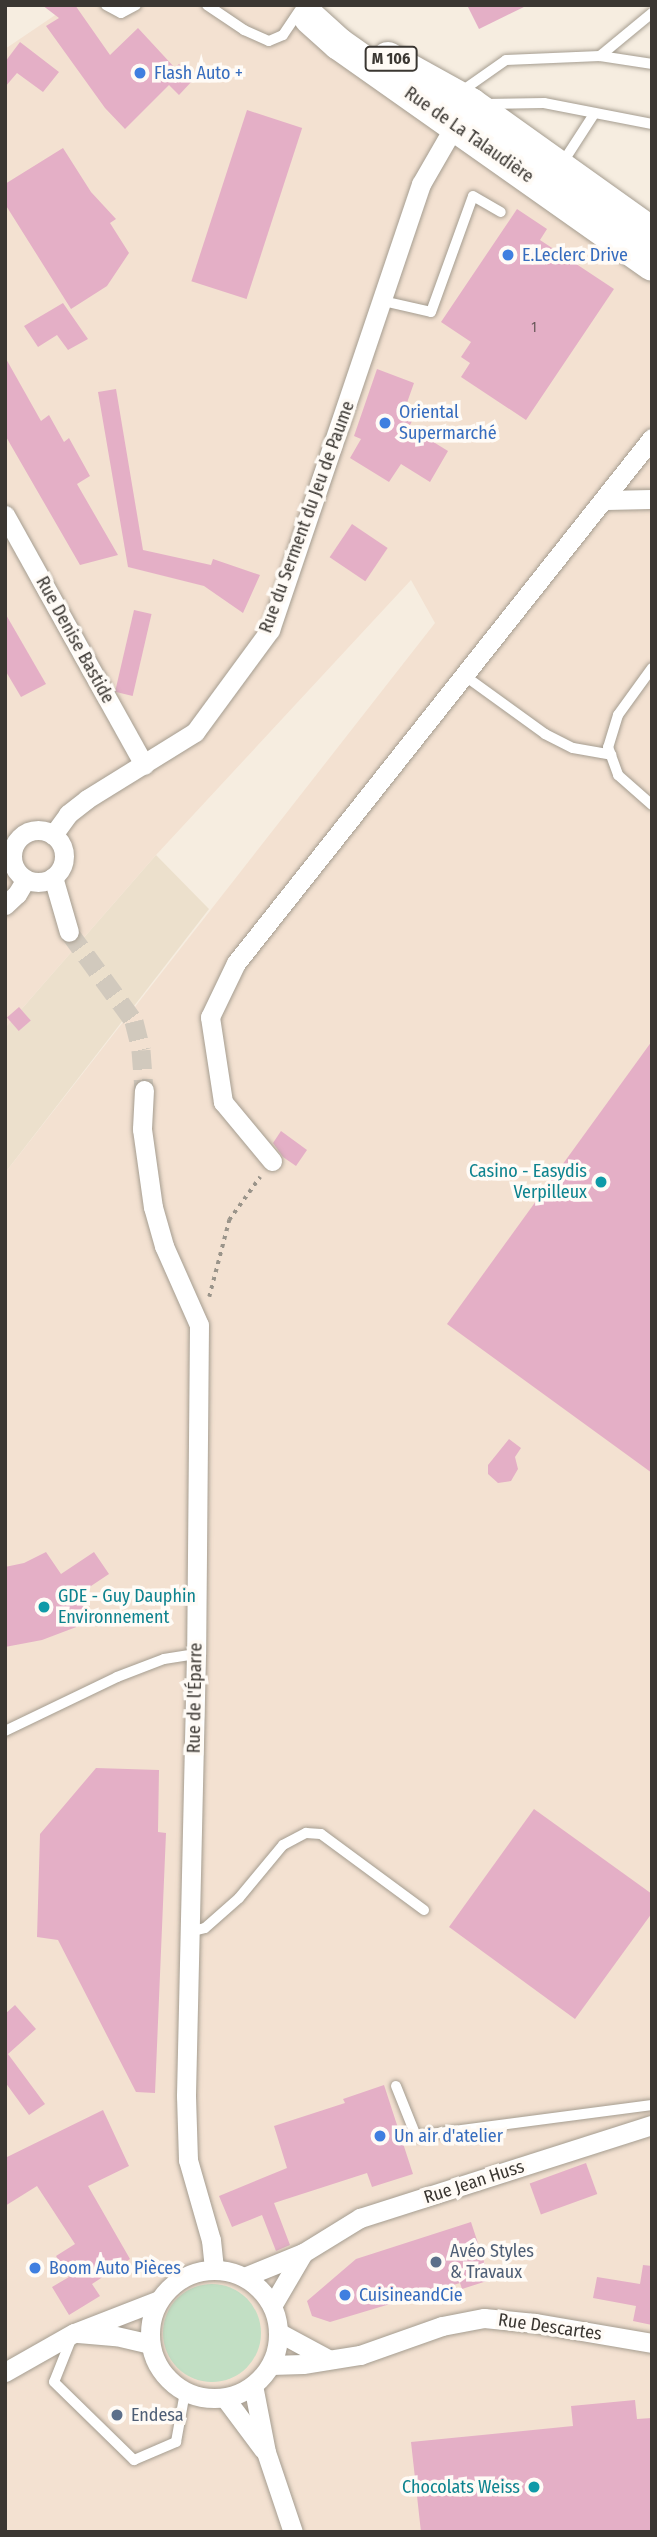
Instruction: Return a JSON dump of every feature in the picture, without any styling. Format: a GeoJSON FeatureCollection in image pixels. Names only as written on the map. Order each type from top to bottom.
{"type":"FeatureCollection","features":[{"type":"Feature","properties":{"kind":"main road","name":"Rue de La Talaudière"},"geometry":{"type":"LineString","coordinates":[[460,108],[515,166],[652,265]]}},
{"type":"Feature","properties":{"kind":"main road","name":"Rue de La Talaudière"},"geometry":{"type":"LineString","coordinates":[[460,108],[561,166],[652,233]]}},
{"type":"Feature","properties":{"kind":"street","name":"Rue du Serment du Jeu de Paume"},"geometry":{"type":"LineString","coordinates":[[54,835],[68,814],[87,799],[195,732],[270,630],[421,184],[460,108]]}},
{"type":"Feature","properties":{"kind":"street"},"geometry":{"type":"LineString","coordinates":[[272,1161],[223,1102],[211,1017],[236,963],[652,438]]}},
{"type":"Feature","properties":{"kind":"street"},"geometry":{"type":"LineString","coordinates":[[605,500],[652,499]]}},
{"type":"Feature","properties":{"kind":"street","name":"Rue Denise Bastide"},"geometry":{"type":"LineString","coordinates":[[5,516],[144,765]]}},
{"type":"Feature","properties":{"kind":"street"},"geometry":{"type":"LineString","coordinates":[[31,831],[46,831],[54,835],[60,840],[64,856],[59,872],[40,882],[26,879],[16,868],[10,846],[31,831]]}},
{"type":"Feature","properties":{"kind":"street"},"geometry":{"type":"LineString","coordinates":[[53,877],[69,932]]}},
{"type":"Feature","properties":{"kind":"street"},"geometry":{"type":"LineString","coordinates":[[5,905],[17,894],[26,879]]}},
{"type":"Feature","properties":{"kind":"street","name":"Rue de l'Éparre"},"geometry":{"type":"LineString","coordinates":[[144,1090],[142,1129],[153,1207],[164,1246],[199,1325],[196,1654],[186,2096],[188,2160],[211,2240],[214,2270]]}},
{"type":"Feature","properties":{"kind":"street","name":"Rue Jean Huss"},"geometry":{"type":"LineString","coordinates":[[244,2277],[303,2253],[360,2218],[652,2125]]}},
{"type":"Feature","properties":{"kind":"street","name":"Rue Jean Huss"},"geometry":{"type":"LineString","coordinates":[[272,2306],[303,2253]]}},
{"type":"Feature","properties":{"kind":"street"},"geometry":{"type":"LineString","coordinates":[[214,2270],[244,2277],[260,2290],[272,2306],[278,2332],[271,2365],[253,2385],[225,2398],[204,2398],[185,2392],[163,2372],[150,2344],[153,2314],[159,2300],[173,2284],[192,2273],[214,2270]]}},
{"type":"Feature","properties":{"kind":"street"},"geometry":{"type":"LineString","coordinates":[[5,2372],[74,2333],[159,2300]]}},
{"type":"Feature","properties":{"kind":"street","name":"Rue Descartes"},"geometry":{"type":"LineString","coordinates":[[271,2365],[303,2364],[360,2355],[442,2326],[484,2318],[535,2323],[652,2343]]}},
{"type":"Feature","properties":{"kind":"street"},"geometry":{"type":"LineString","coordinates":[[278,2332],[328,2359]]}},
{"type":"Feature","properties":{"kind":"street"},"geometry":{"type":"LineString","coordinates":[[74,2333],[116,2336],[150,2344]]}},
{"type":"Feature","properties":{"kind":"street"},"geometry":{"type":"LineString","coordinates":[[253,2385],[265,2452],[293,2532]]}},
{"type":"Feature","properties":{"kind":"street"},"geometry":{"type":"LineString","coordinates":[[225,2398],[265,2452]]}},
{"type":"Feature","properties":{"kind":"lane"},"geometry":{"type":"LineString","coordinates":[[106,5],[121,13],[136,5]]}},
{"type":"Feature","properties":{"kind":"lane"},"geometry":{"type":"LineString","coordinates":[[206,5],[244,30],[269,41],[283,35],[300,10]]}},
{"type":"Feature","properties":{"kind":"lane"},"geometry":{"type":"LineString","coordinates":[[600,56],[652,13]]}},
{"type":"Feature","properties":{"kind":"lane"},"geometry":{"type":"LineString","coordinates":[[460,108],[506,60],[600,56],[652,64]]}},
{"type":"Feature","properties":{"kind":"lane"},"geometry":{"type":"LineString","coordinates":[[460,108],[544,103],[652,124]]}},
{"type":"Feature","properties":{"kind":"lane"},"geometry":{"type":"LineString","coordinates":[[561,166],[594,114]]}},
{"type":"Feature","properties":{"kind":"lane"},"geometry":{"type":"LineString","coordinates":[[383,301],[431,312],[473,196],[501,212]]}},
{"type":"Feature","properties":{"kind":"lane"},"geometry":{"type":"LineString","coordinates":[[652,668],[618,715],[608,747],[618,775],[652,805]]}},
{"type":"Feature","properties":{"kind":"lane"},"geometry":{"type":"LineString","coordinates":[[465,676],[545,734],[573,748],[611,755]]}},
{"type":"Feature","properties":{"kind":"lane"},"geometry":{"type":"LineString","coordinates":[[5,1731],[164,1659],[196,1654]]}},
{"type":"Feature","properties":{"kind":"lane"},"geometry":{"type":"LineString","coordinates":[[189,1932],[205,1928],[239,1898],[284,1845],[306,1833],[321,1835],[424,1910]]}},
{"type":"Feature","properties":{"kind":"lane"},"geometry":{"type":"LineString","coordinates":[[396,2086],[416,2136],[652,2105]]}},
{"type":"Feature","properties":{"kind":"lane"},"geometry":{"type":"LineString","coordinates":[[74,2333],[54,2382],[134,2460],[176,2442],[185,2392]]}},
{"type":"Feature","properties":{"kind":"path"},"geometry":{"type":"LineString","coordinates":[[199,1325],[207,1305],[229,1220],[272,1161]]}},
{"type":"Feature","properties":{"kind":"shaded area"},"geometry":{"type":"Polygon","coordinates":[[[70,5],[312,5],[652,278],[652,2532],[5,2532],[5,1173],[435,623],[411,580],[156,855],[5,1028],[5,49],[70,5]]]}},
{"type":"Feature","properties":{"kind":"shaded area"},"geometry":{"type":"Polygon","coordinates":[[[156,855],[209,909],[5,1173],[5,1028],[156,855]]]}},
{"type":"Feature","properties":{"kind":"green space"},"geometry":{"type":"Polygon","coordinates":[[[212,2284],[231,2287],[247,2298],[258,2314],[261,2333],[258,2352],[247,2368],[231,2379],[212,2382],[193,2379],[177,2368],[166,2352],[163,2333],[166,2314],[177,2298],[193,2287],[212,2284]]]}},
{"type":"Feature","properties":{"kind":"building","name":"Flash Auto +"},"geometry":{"type":"Polygon","coordinates":[[[42,5],[75,5],[110,55],[138,28],[175,68],[179,64],[194,79],[179,95],[169,85],[125,129],[105,108],[46,26],[59,18],[42,5]]]}},
{"type":"Feature","properties":{"kind":"building"},"geometry":{"type":"Polygon","coordinates":[[[467,5],[528,5],[479,29],[467,5]]]}},
{"type":"Feature","properties":{"kind":"building"},"geometry":{"type":"Polygon","coordinates":[[[20,42],[59,72],[43,92],[17,73],[5,87],[5,62],[20,42]]]}},
{"type":"Feature","properties":{"kind":"building"},"geometry":{"type":"Polygon","coordinates":[[[247,110],[302,128],[247,299],[191,281],[247,110]]]}},
{"type":"Feature","properties":{"kind":"building"},"geometry":{"type":"Polygon","coordinates":[[[63,148],[91,192],[116,219],[110,223],[129,253],[107,286],[71,309],[5,204],[5,184],[63,148]]]}},
{"type":"Feature","properties":{"kind":"building"},"geometry":{"type":"Polygon","coordinates":[[[517,209],[547,229],[540,240],[614,289],[526,420],[461,377],[470,363],[461,357],[471,342],[441,322],[517,209]]]}},
{"type":"Feature","properties":{"kind":"building"},"geometry":{"type":"Polygon","coordinates":[[[63,303],[88,339],[68,350],[57,335],[38,347],[24,326],[63,303]]]}},
{"type":"Feature","properties":{"kind":"building"},"geometry":{"type":"Polygon","coordinates":[[[5,357],[41,421],[49,415],[64,442],[69,438],[90,476],[77,484],[118,555],[80,565],[5,435],[5,357]]]}},
{"type":"Feature","properties":{"kind":"building","name":"Oriental Supermarché"},"geometry":{"type":"Polygon","coordinates":[[[377,369],[414,383],[403,414],[413,419],[409,427],[448,451],[430,482],[401,464],[389,482],[350,458],[361,439],[354,436],[377,369]]]}},
{"type":"Feature","properties":{"kind":"building"},"geometry":{"type":"Polygon","coordinates":[[[116,389],[143,550],[211,565],[213,559],[260,575],[243,613],[204,586],[128,567],[98,392],[116,389]]]}},
{"type":"Feature","properties":{"kind":"building"},"geometry":{"type":"Polygon","coordinates":[[[352,524],[388,548],[365,581],[330,557],[352,524]]]}},
{"type":"Feature","properties":{"kind":"building"},"geometry":{"type":"Polygon","coordinates":[[[134,610],[152,614],[133,696],[115,692],[134,610]]]}},
{"type":"Feature","properties":{"kind":"building"},"geometry":{"type":"Polygon","coordinates":[[[5,613],[46,684],[21,697],[5,670],[5,613]]]}},
{"type":"Feature","properties":{"kind":"building"},"geometry":{"type":"Polygon","coordinates":[[[19,1007],[31,1021],[19,1031],[7,1017],[19,1007]]]}},
{"type":"Feature","properties":{"kind":"building","name":"Casino - Easydis Verpilleux"},"geometry":{"type":"Polygon","coordinates":[[[652,1041],[652,1473],[447,1324],[652,1041]]]}},
{"type":"Feature","properties":{"kind":"building"},"geometry":{"type":"Polygon","coordinates":[[[281,1131],[307,1150],[296,1166],[283,1157],[273,1143],[281,1131]]]}},
{"type":"Feature","properties":{"kind":"building"},"geometry":{"type":"Polygon","coordinates":[[[509,1439],[521,1448],[515,1457],[518,1469],[511,1481],[498,1483],[488,1474],[488,1465],[509,1439]]]}},
{"type":"Feature","properties":{"kind":"building","name":"GDE - Guy Dauphin Environnement"},"geometry":{"type":"Polygon","coordinates":[[[46,1552],[61,1574],[94,1552],[109,1574],[76,1596],[90,1617],[79,1626],[42,1640],[5,1647],[5,1567],[24,1563],[46,1552]]]}},
{"type":"Feature","properties":{"kind":"building"},"geometry":{"type":"Polygon","coordinates":[[[96,1768],[159,1770],[158,1832],[166,1833],[155,2093],[136,2092],[58,1940],[37,1937],[40,1834],[96,1768]]]}},
{"type":"Feature","properties":{"kind":"building"},"geometry":{"type":"Polygon","coordinates":[[[534,1809],[652,1894],[652,1913],[575,2019],[449,1927],[534,1809]]]}},
{"type":"Feature","properties":{"kind":"building"},"geometry":{"type":"Polygon","coordinates":[[[15,2005],[36,2029],[8,2054],[45,2104],[29,2115],[5,2082],[5,2014],[15,2005]]]}},
{"type":"Feature","properties":{"kind":"building"},"geometry":{"type":"Polygon","coordinates":[[[384,2085],[413,2174],[372,2187],[367,2173],[274,2203],[290,2245],[276,2251],[262,2215],[232,2227],[219,2196],[287,2168],[274,2126],[345,2103],[343,2099],[384,2085]]]}},
{"type":"Feature","properties":{"kind":"building"},"geometry":{"type":"Polygon","coordinates":[[[103,2110],[129,2166],[88,2186],[130,2259],[92,2284],[100,2296],[69,2315],[52,2287],[69,2277],[56,2256],[75,2244],[37,2186],[5,2206],[5,2158],[103,2110]]]}},
{"type":"Feature","properties":{"kind":"building"},"geometry":{"type":"Polygon","coordinates":[[[586,2163],[597,2194],[541,2215],[530,2184],[586,2163]]]}},
{"type":"Feature","properties":{"kind":"building"},"geometry":{"type":"Polygon","coordinates":[[[471,2222],[490,2280],[462,2289],[460,2283],[330,2322],[312,2316],[307,2301],[356,2259],[471,2222]]]}},
{"type":"Feature","properties":{"kind":"building"},"geometry":{"type":"Polygon","coordinates":[[[643,2265],[652,2266],[652,2325],[633,2321],[636,2306],[593,2298],[597,2277],[640,2284],[643,2265]]]}},
{"type":"Feature","properties":{"kind":"building","name":"Chocolats Weiss"},"geometry":{"type":"Polygon","coordinates":[[[635,2400],[637,2419],[652,2418],[652,2532],[421,2532],[411,2442],[573,2426],[571,2406],[635,2400]]]}},
{"type":"Feature","properties":{"kind":"tunnel"},"geometry":{"type":"LineString","coordinates":[[69,932],[134,1021],[141,1050],[144,1090]]}},
{"type":"Feature","properties":{"kind":"place","name":"Flash Auto +"},"geometry":{"type":"Point","coordinates":[140,73]}},
{"type":"Feature","properties":{"kind":"place","name":"E.Leclerc Drive"},"geometry":{"type":"Point","coordinates":[508,255]}},
{"type":"Feature","properties":{"kind":"place","name":"Oriental Supermarché"},"geometry":{"type":"Point","coordinates":[385,423]}},
{"type":"Feature","properties":{"kind":"place","name":"Casino - Easydis Verpilleux"},"geometry":{"type":"Point","coordinates":[601,1182]}},
{"type":"Feature","properties":{"kind":"place","name":"GDE - Guy Dauphin Environnement"},"geometry":{"type":"Point","coordinates":[44,1607]}},
{"type":"Feature","properties":{"kind":"place","name":"Un air d'atelier"},"geometry":{"type":"Point","coordinates":[380,2136]}},
{"type":"Feature","properties":{"kind":"place","name":"Avéo Styles & Travaux"},"geometry":{"type":"Point","coordinates":[436,2262]}},
{"type":"Feature","properties":{"kind":"place","name":"Boom Auto Pièces"},"geometry":{"type":"Point","coordinates":[35,2268]}},
{"type":"Feature","properties":{"kind":"place","name":"CuisineandCie"},"geometry":{"type":"Point","coordinates":[345,2295]}},
{"type":"Feature","properties":{"kind":"place","name":"Endesa"},"geometry":{"type":"Point","coordinates":[117,2415]}},
{"type":"Feature","properties":{"kind":"place","name":"Chocolats Weiss"},"geometry":{"type":"Point","coordinates":[534,2487]}}]}
